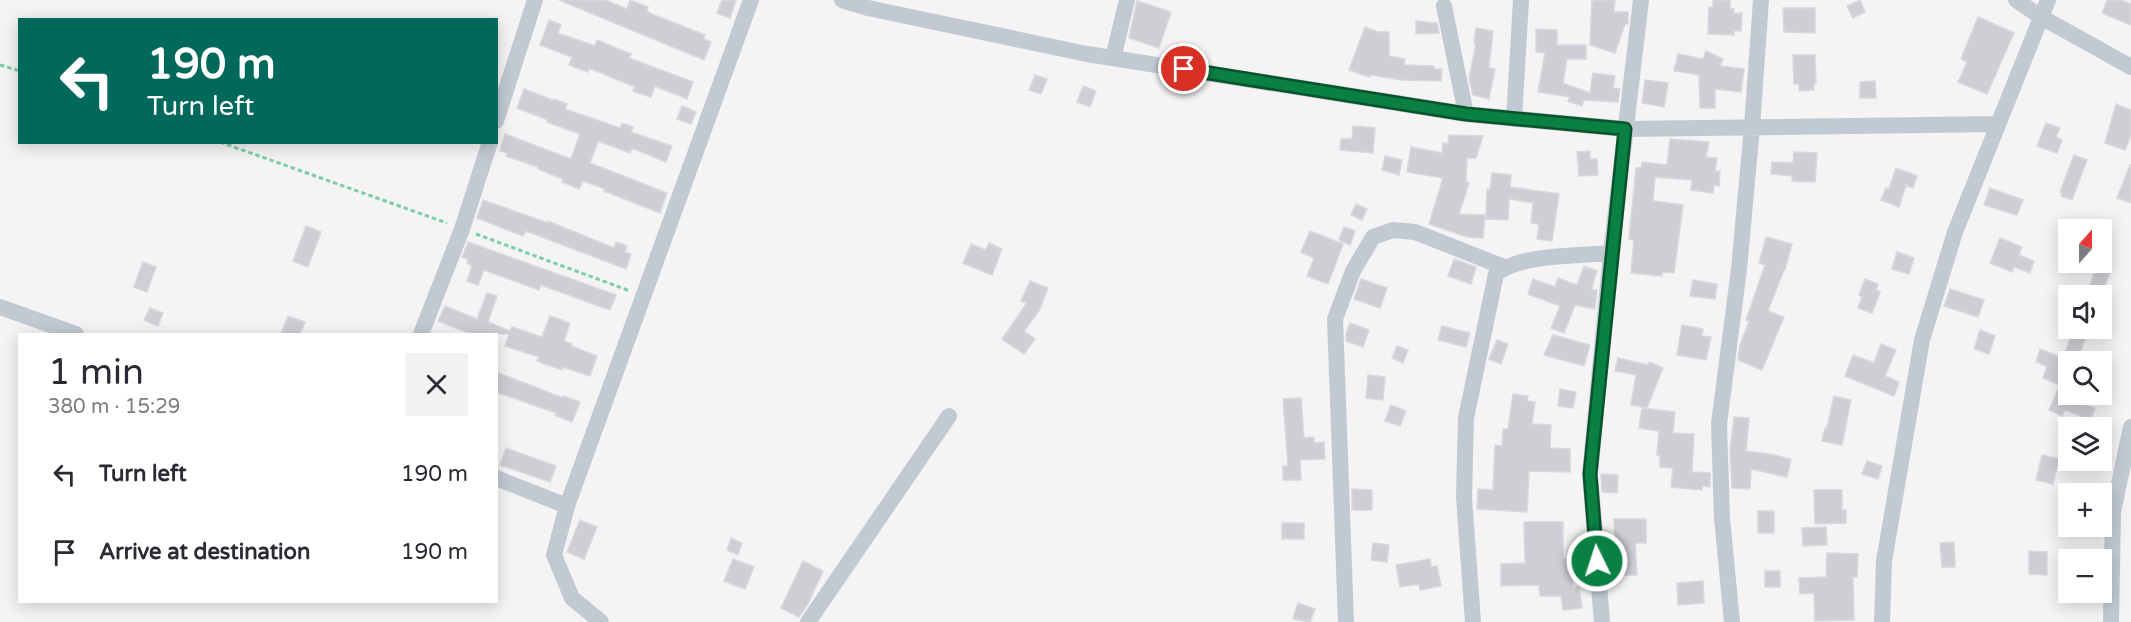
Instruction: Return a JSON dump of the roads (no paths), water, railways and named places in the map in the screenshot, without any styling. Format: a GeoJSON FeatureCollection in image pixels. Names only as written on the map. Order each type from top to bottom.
{"type":"FeatureCollection","features":[{"type":"Feature","properties":{"kind":"street"},"geometry":{"type":"LineString","coordinates":[[498,115],[535,0]]}},
{"type":"Feature","properties":{"kind":"street"},"geometry":{"type":"LineString","coordinates":[[601,622],[572,598],[554,555],[567,506],[751,0]]}},
{"type":"Feature","properties":{"kind":"street"},"geometry":{"type":"LineString","coordinates":[[842,0],[868,8],[1113,58],[1466,114],[1625,129],[1998,124]]}},
{"type":"Feature","properties":{"kind":"street"},"geometry":{"type":"LineString","coordinates":[[1113,58],[1127,0]]}},
{"type":"Feature","properties":{"kind":"street"},"geometry":{"type":"LineString","coordinates":[[1514,119],[1521,0]]}},
{"type":"Feature","properties":{"kind":"street"},"geometry":{"type":"LineString","coordinates":[[1602,622],[1590,474],[1611,253],[1641,0]]}},
{"type":"Feature","properties":{"kind":"street"},"geometry":{"type":"LineString","coordinates":[[1732,622],[1722,518],[1719,424],[1752,128],[1761,0]]}},
{"type":"Feature","properties":{"kind":"street"},"geometry":{"type":"LineString","coordinates":[[2016,0],[2041,17],[2131,67]]}},
{"type":"Feature","properties":{"kind":"street"},"geometry":{"type":"LineString","coordinates":[[1882,622],[1884,561],[1922,340],[1955,232],[2048,0]]}},
{"type":"Feature","properties":{"kind":"street"},"geometry":{"type":"LineString","coordinates":[[1444,6],[1466,114]]}},
{"type":"Feature","properties":{"kind":"street"},"geometry":{"type":"LineString","coordinates":[[421,333],[462,229],[489,144]]}},
{"type":"Feature","properties":{"kind":"street"},"geometry":{"type":"LineString","coordinates":[[1346,622],[1335,319],[1353,271],[1373,237],[1393,230],[1415,232],[1504,267]]}},
{"type":"Feature","properties":{"kind":"street"},"geometry":{"type":"LineString","coordinates":[[1473,622],[1464,497],[1466,418],[1496,274],[1504,267],[1523,261],[1611,253]]}},
{"type":"Feature","properties":{"kind":"street"},"geometry":{"type":"LineString","coordinates":[[0,307],[73,333]]}},
{"type":"Feature","properties":{"kind":"street"},"geometry":{"type":"LineString","coordinates":[[808,622],[949,416]]}},
{"type":"Feature","properties":{"kind":"street"},"geometry":{"type":"LineString","coordinates":[[2111,622],[2114,512],[2131,427]]}},
{"type":"Feature","properties":{"kind":"street"},"geometry":{"type":"LineString","coordinates":[[498,479],[567,506]]}}]}
